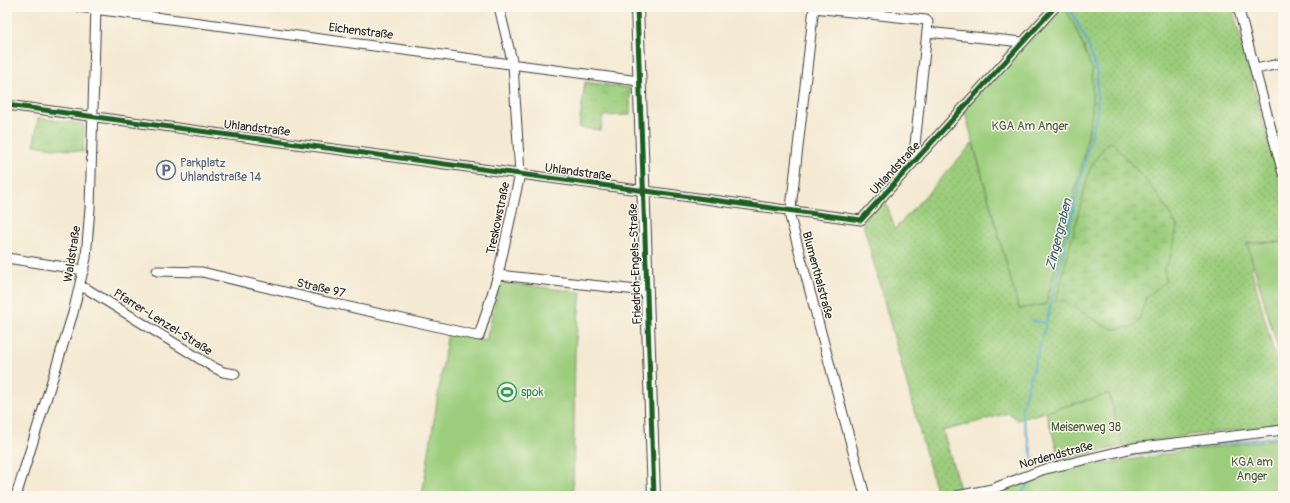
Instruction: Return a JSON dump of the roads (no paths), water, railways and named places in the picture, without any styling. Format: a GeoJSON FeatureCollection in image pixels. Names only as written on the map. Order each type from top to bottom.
{"type":"FeatureCollection","features":[{"type":"Feature","properties":{"kind":"main road","name":"Friedrich-Engels-Straße"},"geometry":{"type":"LineString","coordinates":[[636,7],[654,496]]}},
{"type":"Feature","properties":{"kind":"street","name":"Eichenstraße"},"geometry":{"type":"LineString","coordinates":[[79,7],[96,8],[639,81]]}},
{"type":"Feature","properties":{"kind":"street","name":"Treskowstraße"},"geometry":{"type":"LineString","coordinates":[[479,336],[498,275],[520,174],[513,65],[498,7]]}},
{"type":"Feature","properties":{"kind":"street"},"geometry":{"type":"LineString","coordinates":[[814,7],[926,20],[928,22],[914,154],[918,158]]}},
{"type":"Feature","properties":{"kind":"street","name":"Blumenthalstraße"},"geometry":{"type":"LineString","coordinates":[[814,7],[790,217],[865,496]]}},
{"type":"Feature","properties":{"kind":"street","name":"Uhlandstraße"},"geometry":{"type":"LineString","coordinates":[[7,105],[861,220],[1055,7]]}},
{"type":"Feature","properties":{"kind":"street"},"geometry":{"type":"LineString","coordinates":[[1238,7],[1283,173]]}},
{"type":"Feature","properties":{"kind":"street","name":"Waldstraße"},"geometry":{"type":"LineString","coordinates":[[16,496],[84,270],[88,245],[94,117],[96,8]]}},
{"type":"Feature","properties":{"kind":"street"},"geometry":{"type":"LineString","coordinates":[[927,32],[1022,42]]}},
{"type":"Feature","properties":{"kind":"street"},"geometry":{"type":"LineString","coordinates":[[1256,70],[1283,63]]}},
{"type":"Feature","properties":{"kind":"street"},"geometry":{"type":"LineString","coordinates":[[7,258],[84,270]]}},
{"type":"Feature","properties":{"kind":"street","name":"Straße 97"},"geometry":{"type":"LineString","coordinates":[[156,271],[202,272],[320,301],[479,336]]}},
{"type":"Feature","properties":{"kind":"street"},"geometry":{"type":"LineString","coordinates":[[498,275],[646,291]]}},
{"type":"Feature","properties":{"kind":"street","name":"Pfarrer-Lenzel-Straße"},"geometry":{"type":"LineString","coordinates":[[80,287],[87,289],[213,367],[223,372],[235,374]]}},
{"type":"Feature","properties":{"kind":"street","name":"Nordendstraße"},"geometry":{"type":"LineString","coordinates":[[957,496],[992,489],[1042,470],[1133,448],[1283,430]]}},
{"type":"Feature","properties":{"kind":"waterway","name":"Zingergraben"},"geometry":{"type":"LineString","coordinates":[[1035,467],[1021,411],[1046,324],[1097,112],[1097,73],[1087,41],[1069,8]]}},
{"type":"Feature","properties":{"kind":"waterway"},"geometry":{"type":"LineString","coordinates":[[1031,320],[1046,323]]}},
{"type":"Feature","properties":{"kind":"waterway"},"geometry":{"type":"LineString","coordinates":[[1106,460],[1143,453],[1283,436]]}},
{"type":"Feature","properties":{"kind":"waterway","name":"Zingergraben"},"geometry":{"type":"LineString","coordinates":[[1019,496],[1036,475]]}},
{"type":"Feature","properties":{"kind":"tram line"},"geometry":{"type":"LineString","coordinates":[[639,7],[642,133],[656,496]]}},
{"type":"Feature","properties":{"kind":"place","name":"Parkplatz Uhlandstraße 14"},"geometry":{"type":"Point","coordinates":[166,170]}},
{"type":"Feature","properties":{"kind":"place","name":"spok"},"geometry":{"type":"Point","coordinates":[507,392]}},
{"type":"Feature","properties":{"kind":"park label","name":"KGA Am Anger"},"geometry":{"type":"Point","coordinates":[1030,126]}},
{"type":"Feature","properties":{"kind":"park label","name":"Meisenweg 38"},"geometry":{"type":"Point","coordinates":[1086,427]}},
{"type":"Feature","properties":{"kind":"park label","name":"KGA am Anger"},"geometry":{"type":"Point","coordinates":[1252,469]}}]}
